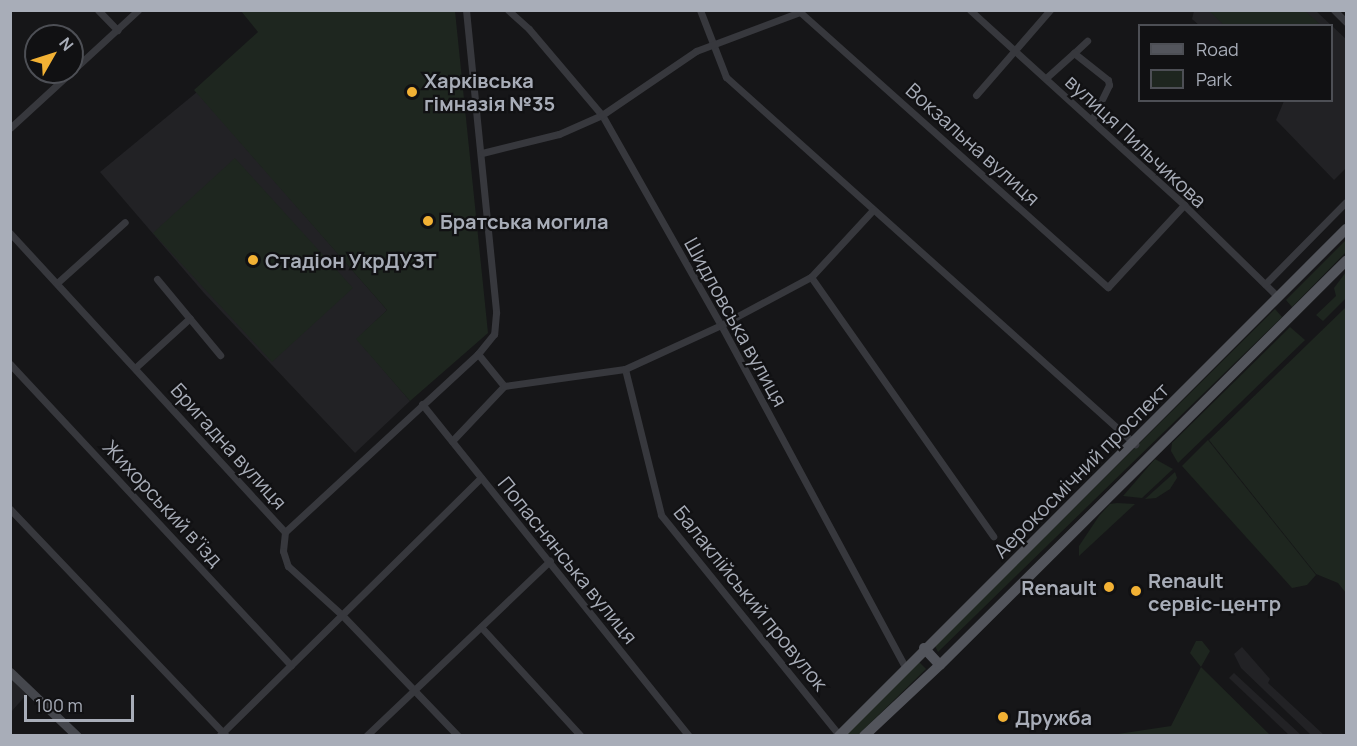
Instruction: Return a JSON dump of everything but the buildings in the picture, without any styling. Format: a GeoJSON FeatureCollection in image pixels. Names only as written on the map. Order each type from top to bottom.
{"type":"FeatureCollection","features":[{"type":"Feature","properties":{"kind":"main road","name":"Аерокосмічний проспект"},"geometry":{"type":"LineString","coordinates":[[839,735],[906,669],[924,648],[1136,444],[1278,297],[1347,230]]}},
{"type":"Feature","properties":{"kind":"main road","name":"Аерокосмічний проспект"},"geometry":{"type":"LineString","coordinates":[[864,735],[940,665],[1347,261]]}},
{"type":"Feature","properties":{"kind":"main road"},"geometry":{"type":"LineString","coordinates":[[924,648],[940,665]]}},
{"type":"Feature","properties":{"kind":"main road"},"geometry":{"type":"LineString","coordinates":[[10,672],[77,735]]}},
{"type":"Feature","properties":{"kind":"street"},"geometry":{"type":"LineString","coordinates":[[98,10],[117,30]]}},
{"type":"Feature","properties":{"kind":"street"},"geometry":{"type":"LineString","coordinates":[[84,61],[138,10]]}},
{"type":"Feature","properties":{"kind":"street"},"geometry":{"type":"LineString","coordinates":[[285,532],[478,354],[494,334],[496,324],[482,153],[466,10]]}},
{"type":"Feature","properties":{"kind":"street","name":"Шидловська вулиця"},"geometry":{"type":"LineString","coordinates":[[508,10],[529,29],[602,115],[721,325],[906,669]]}},
{"type":"Feature","properties":{"kind":"street"},"geometry":{"type":"LineString","coordinates":[[700,10],[726,77],[1136,444]]}},
{"type":"Feature","properties":{"kind":"street","name":"вулиця Пильчикова"},"geometry":{"type":"LineString","coordinates":[[970,10],[1184,205],[1278,297]]}},
{"type":"Feature","properties":{"kind":"street"},"geometry":{"type":"LineString","coordinates":[[976,95],[1050,10]]}},
{"type":"Feature","properties":{"kind":"street"},"geometry":{"type":"LineString","coordinates":[[1334,10],[1347,22]]}},
{"type":"Feature","properties":{"kind":"street","name":"Вокзальна вулиця"},"geometry":{"type":"LineString","coordinates":[[482,153],[559,134],[602,115],[696,51],[800,11],[1108,287],[1184,205]]}},
{"type":"Feature","properties":{"kind":"street"},"geometry":{"type":"LineString","coordinates":[[1046,78],[1087,41]]}},
{"type":"Feature","properties":{"kind":"street"},"geometry":{"type":"LineString","coordinates":[[1074,53],[1108,80],[1109,86],[1092,120]]}},
{"type":"Feature","properties":{"kind":"street"},"geometry":{"type":"LineString","coordinates":[[10,128],[59,84]]}},
{"type":"Feature","properties":{"kind":"street"},"geometry":{"type":"LineString","coordinates":[[1265,284],[1347,202]]}},
{"type":"Feature","properties":{"kind":"street"},"geometry":{"type":"LineString","coordinates":[[452,441],[504,386],[625,369],[721,325],[811,277],[873,210]]}},
{"type":"Feature","properties":{"kind":"street"},"geometry":{"type":"LineString","coordinates":[[57,283],[125,222]]}},
{"type":"Feature","properties":{"kind":"street","name":"Бригадна вулиця"},"geometry":{"type":"LineString","coordinates":[[10,233],[285,532],[283,551],[288,566],[342,615],[458,735]]}},
{"type":"Feature","properties":{"kind":"street"},"geometry":{"type":"LineString","coordinates":[[811,277],[993,536]]}},
{"type":"Feature","properties":{"kind":"street"},"geometry":{"type":"LineString","coordinates":[[157,279],[220,355]]}},
{"type":"Feature","properties":{"kind":"street"},"geometry":{"type":"LineString","coordinates":[[135,368],[190,318]]}},
{"type":"Feature","properties":{"kind":"street"},"geometry":{"type":"LineString","coordinates":[[478,354],[504,386]]}},
{"type":"Feature","properties":{"kind":"street","name":"Жихорський в’їзд"},"geometry":{"type":"LineString","coordinates":[[10,364],[291,665]]}},
{"type":"Feature","properties":{"kind":"street","name":"Балаклійський провулок"},"geometry":{"type":"LineString","coordinates":[[625,369],[661,514],[839,735]]}},
{"type":"Feature","properties":{"kind":"street","name":"Попаснянська вулиця"},"geometry":{"type":"LineString","coordinates":[[422,404],[689,735]]}},
{"type":"Feature","properties":{"kind":"street"},"geometry":{"type":"LineString","coordinates":[[10,509],[222,734],[481,478]]}},
{"type":"Feature","properties":{"kind":"street"},"geometry":{"type":"LineString","coordinates":[[366,735],[550,561]]}},
{"type":"Feature","properties":{"kind":"street"},"geometry":{"type":"LineString","coordinates":[[481,627],[581,735]]}},
{"type":"Feature","properties":{"kind":"shaded area"},"geometry":{"type":"Polygon","coordinates":[[[1194,11],[1316,11],[1330,24],[1198,24],[1192,19],[1194,11]]]}},
{"type":"Feature","properties":{"kind":"shaded area"},"geometry":{"type":"Polygon","coordinates":[[[1333,27],[1346,39],[1346,168],[1334,180],[1276,120],[1284,102],[1333,102],[1333,27]]]}},
{"type":"Feature","properties":{"kind":"shaded area"},"geometry":{"type":"Polygon","coordinates":[[[197,92],[387,310],[357,339],[410,401],[355,453],[204,293],[100,172],[197,92]]]}},
{"type":"Feature","properties":{"kind":"shaded area"},"geometry":{"type":"Polygon","coordinates":[[[1242,647],[1270,679],[1268,683],[1324,735],[1311,735],[1241,668],[1234,654],[1242,647]]]}},
{"type":"Feature","properties":{"kind":"shaded area"},"geometry":{"type":"Polygon","coordinates":[[[1234,673],[1301,735],[1289,735],[1229,678],[1234,673]]]}},
{"type":"Feature","properties":{"kind":"shaded area"},"geometry":{"type":"Polygon","coordinates":[[[10,676],[28,693],[11,712],[10,712],[10,676]]]}},
{"type":"Feature","properties":{"kind":"green space"},"geometry":{"type":"Polygon","coordinates":[[[241,11],[455,11],[488,333],[410,401],[356,339],[387,310],[194,90],[258,32],[241,11]]]}},
{"type":"Feature","properties":{"kind":"green space"},"geometry":{"type":"Polygon","coordinates":[[[1209,11],[1305,11],[1320,24],[1223,24],[1209,11]]]}},
{"type":"Feature","properties":{"kind":"green space","name":"Стадіон УкрДУЗТ"},"geometry":{"type":"Polygon","coordinates":[[[235,158],[353,288],[272,362],[153,233],[235,158]]]}},
{"type":"Feature","properties":{"kind":"green space"},"geometry":{"type":"Polygon","coordinates":[[[1346,240],[1346,252],[1292,307],[1286,300],[1346,240]]]}},
{"type":"Feature","properties":{"kind":"green space"},"geometry":{"type":"Polygon","coordinates":[[[1346,272],[1346,298],[1323,321],[1316,315],[1336,296],[1334,288],[1346,272]]]}},
{"type":"Feature","properties":{"kind":"green space"},"geometry":{"type":"Polygon","coordinates":[[[1346,307],[1346,593],[1338,583],[1316,574],[1209,440],[1346,307]]]}},
{"type":"Feature","properties":{"kind":"green space"},"geometry":{"type":"Polygon","coordinates":[[[1275,309],[1282,317],[938,652],[935,646],[1275,309]]]}},
{"type":"Feature","properties":{"kind":"green space"},"geometry":{"type":"Polygon","coordinates":[[[1290,327],[1305,340],[1178,463],[1171,451],[1172,443],[1290,327]]]}},
{"type":"Feature","properties":{"kind":"green space"},"geometry":{"type":"Polygon","coordinates":[[[1208,440],[1316,575],[1307,585],[1292,588],[1182,466],[1208,440]]]}},
{"type":"Feature","properties":{"kind":"green space"},"geometry":{"type":"Polygon","coordinates":[[[1155,459],[1173,469],[1142,498],[1123,496],[1155,459]]]}},
{"type":"Feature","properties":{"kind":"green space"},"geometry":{"type":"Polygon","coordinates":[[[1175,472],[1177,478],[1170,489],[1156,498],[1145,499],[1175,472]]]}},
{"type":"Feature","properties":{"kind":"green space"},"geometry":{"type":"Polygon","coordinates":[[[1110,504],[1135,504],[1079,556],[1079,546],[1099,516],[1110,504]]]}},
{"type":"Feature","properties":{"kind":"green space"},"geometry":{"type":"Polygon","coordinates":[[[1196,641],[1202,641],[1210,651],[1201,667],[1190,653],[1196,641]]]}},
{"type":"Feature","properties":{"kind":"green space"},"geometry":{"type":"Polygon","coordinates":[[[918,661],[926,669],[858,735],[844,736],[918,661]]]}},
{"type":"Feature","properties":{"kind":"green space"},"geometry":{"type":"Polygon","coordinates":[[[1201,667],[1270,735],[1111,735],[1171,726],[1201,667]]]}},
{"type":"Feature","properties":{"kind":"place","name":"Харківська гімназія №35"},"geometry":{"type":"Point","coordinates":[412,92]}},
{"type":"Feature","properties":{"kind":"place","name":"Братська могила"},"geometry":{"type":"Point","coordinates":[428,221]}},
{"type":"Feature","properties":{"kind":"place","name":"Стадіон УкрДУЗТ"},"geometry":{"type":"Point","coordinates":[253,260]}},
{"type":"Feature","properties":{"kind":"place","name":"Renault"},"geometry":{"type":"Point","coordinates":[1109,587]}},
{"type":"Feature","properties":{"kind":"place","name":"Renault сервіс-центр"},"geometry":{"type":"Point","coordinates":[1136,591]}},
{"type":"Feature","properties":{"kind":"place","name":"Дружба"},"geometry":{"type":"Point","coordinates":[1003,717]}}]}
